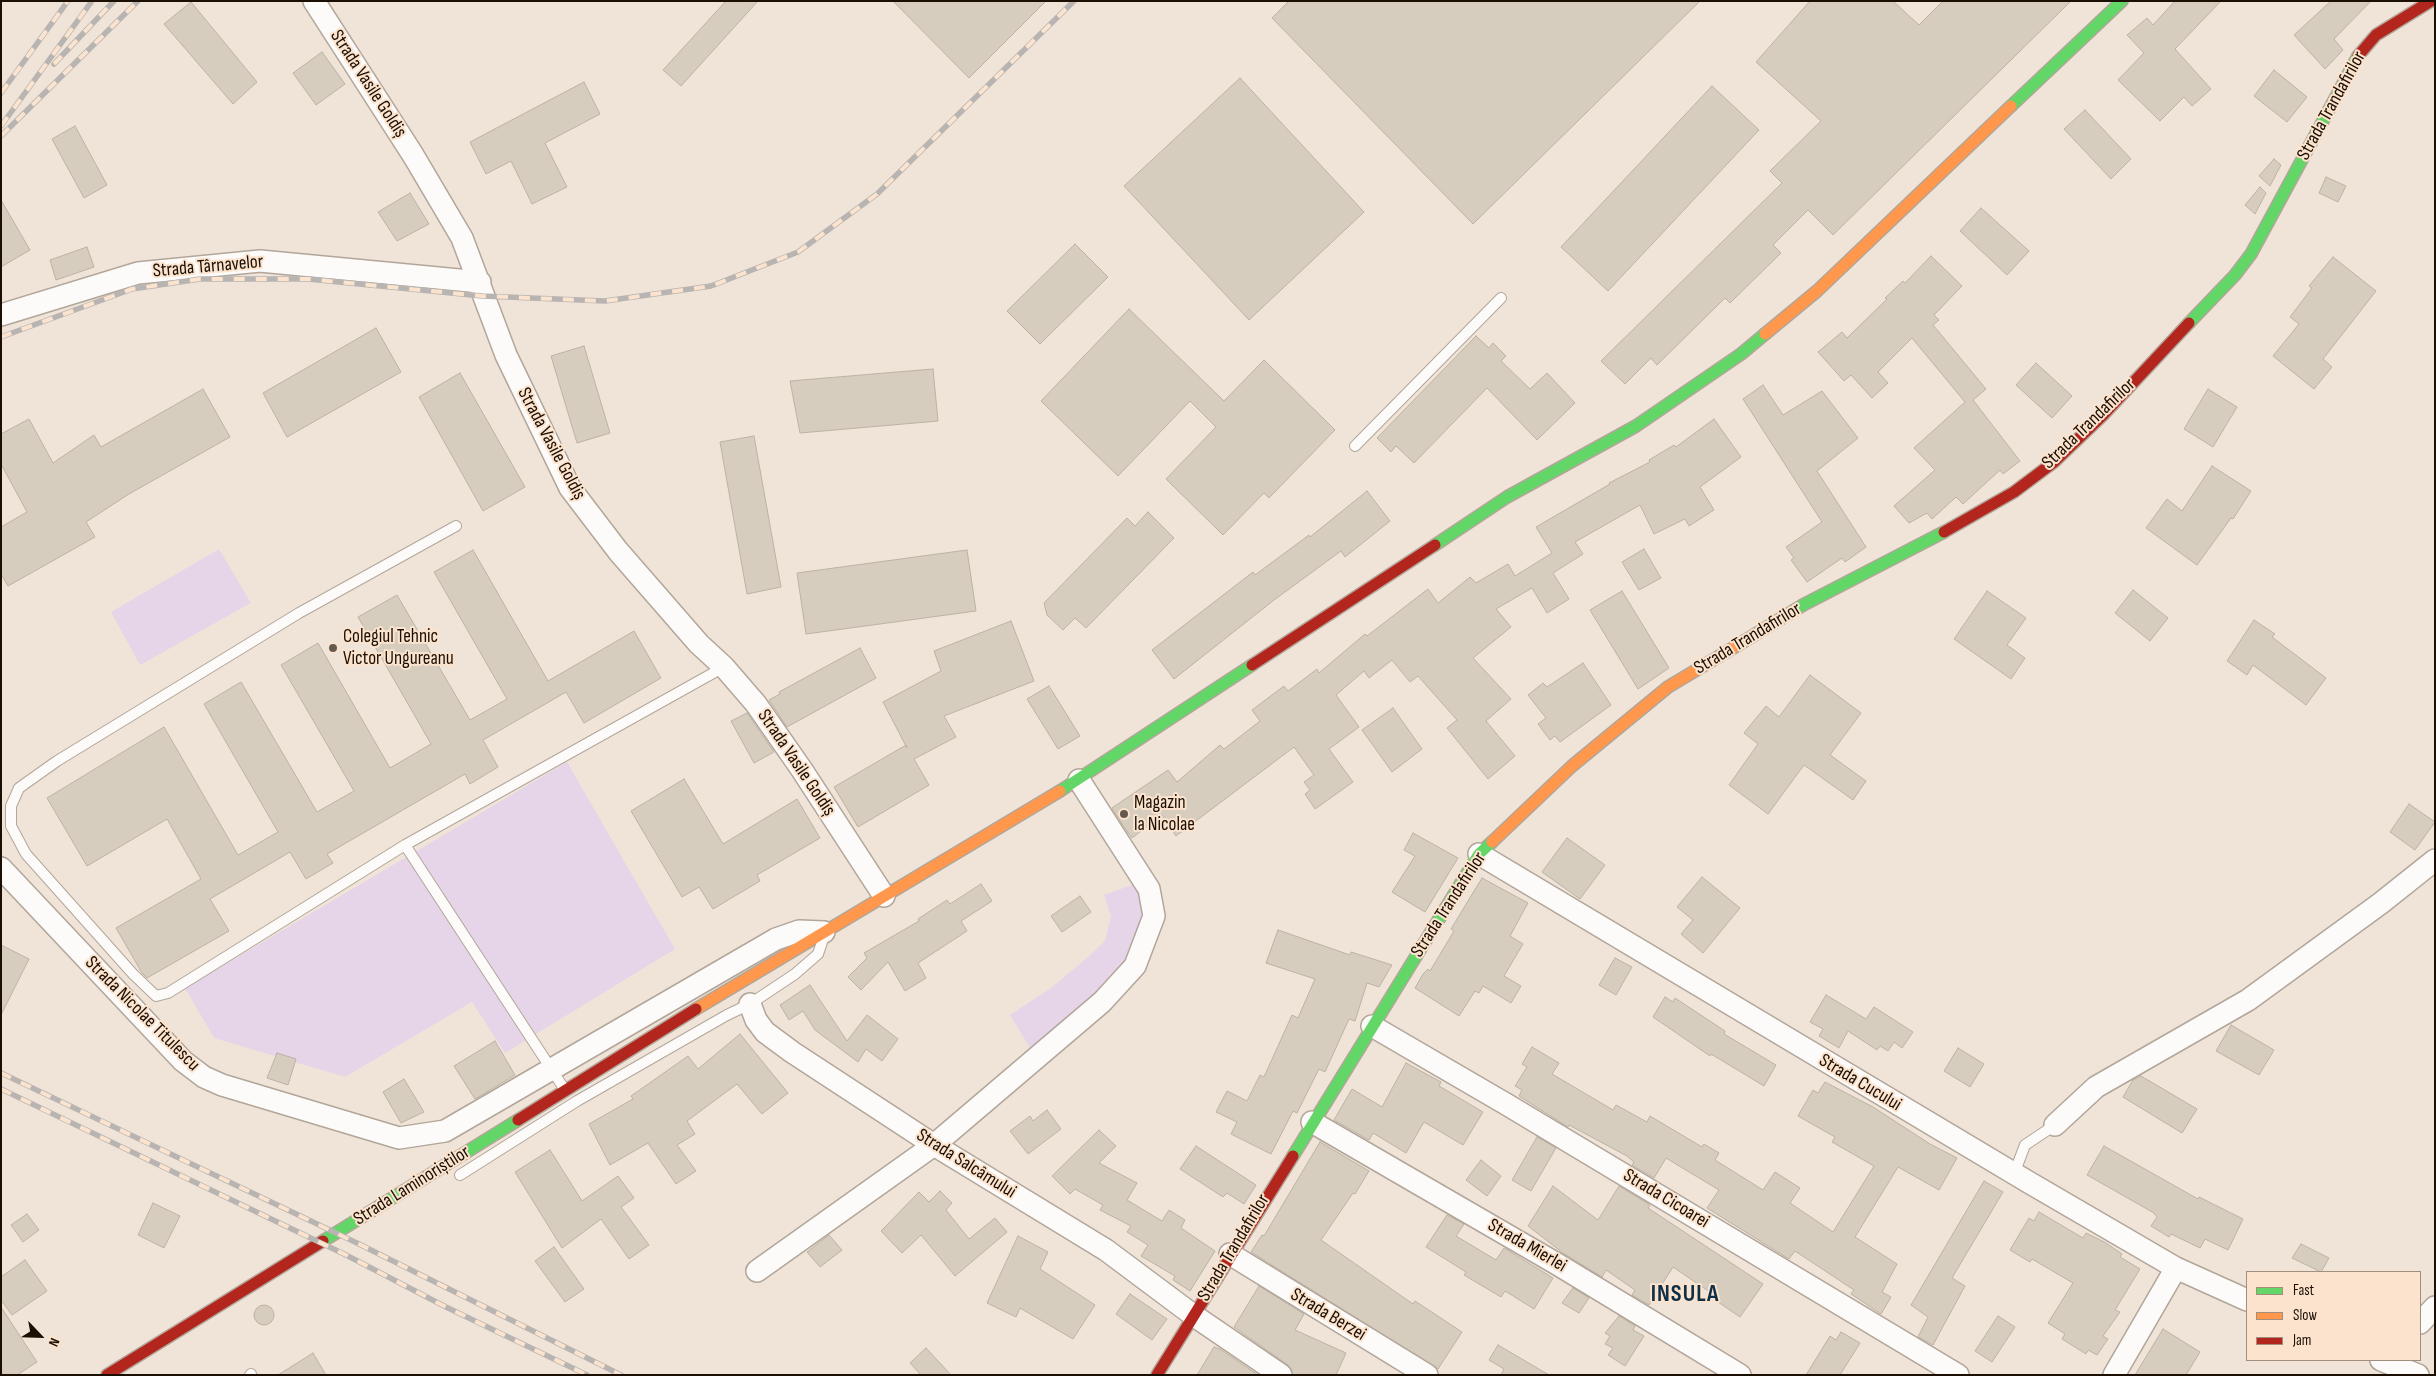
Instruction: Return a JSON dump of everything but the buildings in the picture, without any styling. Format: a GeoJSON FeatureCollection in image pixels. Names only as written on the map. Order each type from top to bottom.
{"type":"FeatureCollection","features":[{"type":"Feature","properties":{"kind":"main road","name":"Strada Laminoriștilor"},"geometry":{"type":"LineString","coordinates":[[107,1375],[716,998],[1079,780],[1507,497],[1636,426],[1740,354],[1817,291],[2122,1]]}},
{"type":"Feature","properties":{"kind":"main road","name":"Strada Trandafirilor"},"geometry":{"type":"LineString","coordinates":[[1157,1375],[1230,1254],[1479,854],[1572,766],[1668,687],[1804,606],[1962,523],[2014,492],[2054,462],[2103,415],[2234,275],[2250,254],[2362,50],[2376,35],[2431,1]]}},
{"type":"Feature","properties":{"kind":"street","name":"Strada Vasile Goldiș"},"geometry":{"type":"LineString","coordinates":[[314,1],[414,155],[462,238],[480,282],[482,296],[506,355],[570,488],[618,551],[699,644],[724,667],[756,704],[884,896]]}},
{"type":"Feature","properties":{"kind":"street","name":"Strada Târnavelor"},"geometry":{"type":"LineString","coordinates":[[1,315],[138,273],[260,261],[480,282]]}},
{"type":"Feature","properties":{"kind":"street"},"geometry":{"type":"LineString","coordinates":[[757,1272],[934,1145],[1102,1002],[1136,966],[1154,916],[1149,889],[1079,780]]}},
{"type":"Feature","properties":{"kind":"street","name":"Strada Cucului"},"geometry":{"type":"LineString","coordinates":[[1479,854],[2014,1174],[2176,1268],[2246,1300]]}},
{"type":"Feature","properties":{"kind":"street"},"geometry":{"type":"LineString","coordinates":[[2055,1125],[2096,1088],[2248,1000],[2381,903],[2435,860]]}},
{"type":"Feature","properties":{"kind":"street","name":"Strada Nicolae Titulescu"},"geometry":{"type":"LineString","coordinates":[[1,868],[183,1061],[204,1077],[222,1085],[399,1138],[445,1131],[552,1070]]}},
{"type":"Feature","properties":{"kind":"street"},"geometry":{"type":"LineString","coordinates":[[552,1070],[647,1012],[776,939],[798,931],[824,932]]}},
{"type":"Feature","properties":{"kind":"street","name":"Strada Salcâmului"},"geometry":{"type":"LineString","coordinates":[[750,1004],[756,1020],[765,1032],[792,1052],[934,1145],[1106,1250],[1193,1315],[1281,1375]]}},
{"type":"Feature","properties":{"kind":"street","name":"Strada Cicoarei"},"geometry":{"type":"LineString","coordinates":[[1372,1026],[1506,1104],[1958,1375]]}},
{"type":"Feature","properties":{"kind":"street","name":"Strada Mierlei"},"geometry":{"type":"LineString","coordinates":[[1312,1122],[1557,1264],[1740,1375]]}},
{"type":"Feature","properties":{"kind":"street","name":"Strada Berzei"},"geometry":{"type":"LineString","coordinates":[[1230,1254],[1427,1375]]}},
{"type":"Feature","properties":{"kind":"street"},"geometry":{"type":"LineString","coordinates":[[2114,1375],[2176,1268]]}},
{"type":"Feature","properties":{"kind":"street"},"geometry":{"type":"LineString","coordinates":[[2421,1323],[2435,1307]]}},
{"type":"Feature","properties":{"kind":"street"},"geometry":{"type":"LineString","coordinates":[[2386,1361],[2418,1375]]}},
{"type":"Feature","properties":{"kind":"lane"},"geometry":{"type":"LineString","coordinates":[[1355,446],[1501,298]]}},
{"type":"Feature","properties":{"kind":"lane"},"geometry":{"type":"LineString","coordinates":[[456,526],[299,614],[57,761],[19,788],[11,806],[11,826],[26,854],[133,974],[156,996],[168,993],[405,845],[724,667]]}},
{"type":"Feature","properties":{"kind":"lane"},"geometry":{"type":"LineString","coordinates":[[405,845],[566,1091]]}},
{"type":"Feature","properties":{"kind":"lane"},"geometry":{"type":"LineString","coordinates":[[460,1175],[577,1101],[750,1004],[795,974],[818,954],[824,932]]}},
{"type":"Feature","properties":{"kind":"lane"},"geometry":{"type":"LineString","coordinates":[[2014,1174],[2025,1145],[2055,1125]]}},
{"type":"Feature","properties":{"kind":"shaded area"},"geometry":{"type":"Polygon","coordinates":[[[219,549],[251,603],[140,665],[111,612],[219,549]]]}},
{"type":"Feature","properties":{"kind":"shaded area"},"geometry":{"type":"Polygon","coordinates":[[[567,762],[675,949],[505,1053],[472,1002],[345,1077],[214,1038],[185,988],[567,762]]]}},
{"type":"Feature","properties":{"kind":"shaded area"},"geometry":{"type":"Polygon","coordinates":[[[1137,883],[1145,921],[1132,955],[1113,981],[1032,1051],[1010,1015],[1051,988],[1105,941],[1111,916],[1104,895],[1137,883]]]}},
{"type":"Feature","properties":{"kind":"railway"},"geometry":{"type":"LineString","coordinates":[[1,93],[68,1]]}},
{"type":"Feature","properties":{"kind":"railway"},"geometry":{"type":"LineString","coordinates":[[1,126],[92,1]]}},
{"type":"Feature","properties":{"kind":"railway"},"geometry":{"type":"LineString","coordinates":[[54,64],[114,1]]}},
{"type":"Feature","properties":{"kind":"railway"},"geometry":{"type":"LineString","coordinates":[[1,136],[138,1]]}},
{"type":"Feature","properties":{"kind":"railway"},"geometry":{"type":"LineString","coordinates":[[1,337],[132,289],[200,279],[308,279],[482,296],[605,301],[711,286],[798,252],[877,194],[1074,1]]}},
{"type":"Feature","properties":{"kind":"railway"},"geometry":{"type":"LineString","coordinates":[[1,1073],[359,1244],[621,1375]]}},
{"type":"Feature","properties":{"kind":"railway"},"geometry":{"type":"LineString","coordinates":[[1,1089],[346,1255],[446,1307],[587,1375]]}},
{"type":"Feature","properties":{"kind":"traffic: fast"},"geometry":{"type":"LineString","coordinates":[[2011,106],[2122,1]]}},
{"type":"Feature","properties":{"kind":"traffic: fast"},"geometry":{"type":"LineString","coordinates":[[2189,323],[2235,275],[2251,254],[2358,56]]}},
{"type":"Feature","properties":{"kind":"traffic: fast"},"geometry":{"type":"LineString","coordinates":[[1435,545],[1507,497],[1636,426],[1741,354],[1765,334]]}},
{"type":"Feature","properties":{"kind":"traffic: fast"},"geometry":{"type":"LineString","coordinates":[[1738,645],[1803,605],[1944,532]]}},
{"type":"Feature","properties":{"kind":"traffic: fast"},"geometry":{"type":"LineString","coordinates":[[1060,791],[1252,665]]}},
{"type":"Feature","properties":{"kind":"traffic: fast"},"geometry":{"type":"LineString","coordinates":[[1293,1156],[1479,854],[1492,842]]}},
{"type":"Feature","properties":{"kind":"traffic: fast"},"geometry":{"type":"LineString","coordinates":[[323,1241],[518,1120]]}},
{"type":"Feature","properties":{"kind":"traffic: slow"},"geometry":{"type":"LineString","coordinates":[[1765,334],[1817,291],[2011,106]]}},
{"type":"Feature","properties":{"kind":"traffic: slow"},"geometry":{"type":"LineString","coordinates":[[1492,842],[1572,766],[1668,687],[1738,645]]}},
{"type":"Feature","properties":{"kind":"traffic: slow"},"geometry":{"type":"LineString","coordinates":[[696,1009],[1060,791]]}},
{"type":"Feature","properties":{"kind":"traffic: jam"},"geometry":{"type":"LineString","coordinates":[[2358,56],[2376,35],[2431,1]]}},
{"type":"Feature","properties":{"kind":"traffic: jam"},"geometry":{"type":"LineString","coordinates":[[1944,532],[2014,492],[2054,462],[2103,415],[2189,323]]}},
{"type":"Feature","properties":{"kind":"traffic: jam"},"geometry":{"type":"LineString","coordinates":[[1252,665],[1435,545]]}},
{"type":"Feature","properties":{"kind":"traffic: jam"},"geometry":{"type":"LineString","coordinates":[[518,1120],[696,1009]]}},
{"type":"Feature","properties":{"kind":"traffic: jam"},"geometry":{"type":"LineString","coordinates":[[1157,1375],[1293,1156]]}},
{"type":"Feature","properties":{"kind":"traffic: jam"},"geometry":{"type":"LineString","coordinates":[[107,1375],[323,1241]]}},
{"type":"Feature","properties":{"kind":"place","name":"Colegiul Tehnic Victor Ungureanu"},"geometry":{"type":"Point","coordinates":[333,648]}},
{"type":"Feature","properties":{"kind":"place","name":"Magazin la Nicolae"},"geometry":{"type":"Point","coordinates":[1124,814]}},
{"type":"Feature","properties":{"kind":"district","name":"INSULA"},"geometry":{"type":"Point","coordinates":[1685,1295]}}]}
